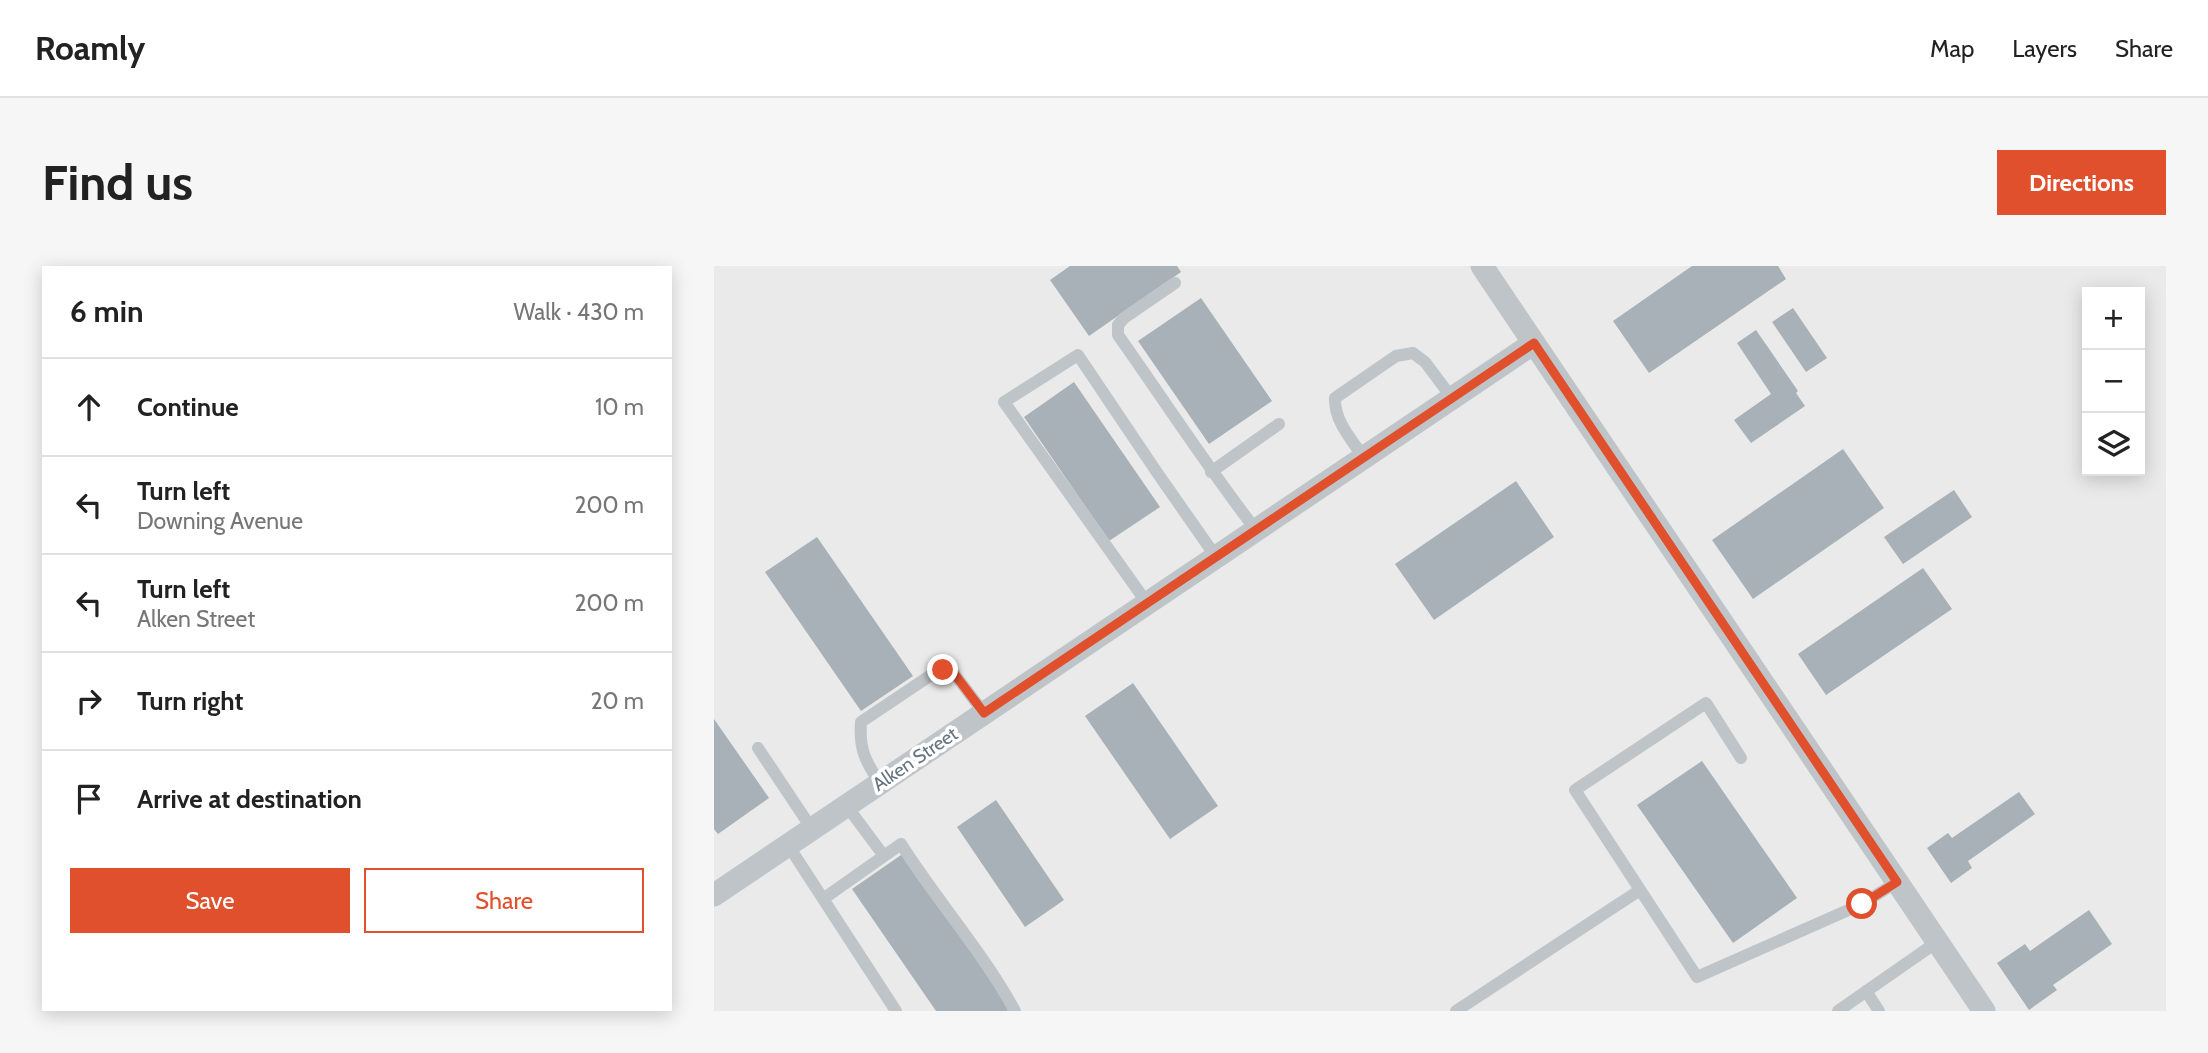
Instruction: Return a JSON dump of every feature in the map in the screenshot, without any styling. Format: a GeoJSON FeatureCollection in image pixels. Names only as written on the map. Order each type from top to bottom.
{"type":"FeatureCollection","features":[{"type":"Feature","properties":{"kind":"street"},"geometry":{"type":"LineString","coordinates":[[1482,266],[1984,1011]]}},
{"type":"Feature","properties":{"kind":"street","name":"Alken Street"},"geometry":{"type":"LineString","coordinates":[[715,892],[1534,343]]}},
{"type":"Feature","properties":{"kind":"lane"},"geometry":{"type":"LineString","coordinates":[[1175,283],[1124,318],[1118,325],[1118,335],[1211,471],[1256,530]]}},
{"type":"Feature","properties":{"kind":"lane"},"geometry":{"type":"LineString","coordinates":[[1364,458],[1340,422],[1335,408],[1335,398],[1347,389],[1396,356],[1413,352],[1425,362],[1452,398]]}},
{"type":"Feature","properties":{"kind":"lane"},"geometry":{"type":"LineString","coordinates":[[1147,603],[1004,402],[1078,355],[1216,557]]}},
{"type":"Feature","properties":{"kind":"lane"},"geometry":{"type":"LineString","coordinates":[[1211,471],[1279,424]]}},
{"type":"Feature","properties":{"kind":"lane"},"geometry":{"type":"LineString","coordinates":[[880,783],[867,764],[860,743],[860,722],[934,673],[943,670],[953,672],[984,713]]}},
{"type":"Feature","properties":{"kind":"lane"},"geometry":{"type":"LineString","coordinates":[[1741,758],[1706,703],[1575,790],[1697,977],[1862,904],[1897,882]]}},
{"type":"Feature","properties":{"kind":"lane"},"geometry":{"type":"LineString","coordinates":[[758,748],[813,828]]}},
{"type":"Feature","properties":{"kind":"lane"},"geometry":{"type":"LineString","coordinates":[[846,805],[884,856]]}},
{"type":"Feature","properties":{"kind":"lane"},"geometry":{"type":"LineString","coordinates":[[823,899],[901,844],[920,874],[957,921],[1015,1011]]}},
{"type":"Feature","properties":{"kind":"lane"},"geometry":{"type":"LineString","coordinates":[[788,845],[896,1011]]}},
{"type":"Feature","properties":{"kind":"lane"},"geometry":{"type":"LineString","coordinates":[[1456,1011],[1640,890]]}},
{"type":"Feature","properties":{"kind":"lane"},"geometry":{"type":"LineString","coordinates":[[1838,1011],[1937,942]]}},
{"type":"Feature","properties":{"kind":"lane"},"geometry":{"type":"LineString","coordinates":[[1866,991],[1879,1011]]}},
{"type":"Feature","properties":{"kind":"shaded area"},"geometry":{"type":"Polygon","coordinates":[[[714,266],[2166,266],[2166,1011],[714,1011],[714,266]]]}},
{"type":"Feature","properties":{"kind":"building"},"geometry":{"type":"Polygon","coordinates":[[[1070,266],[1177,266],[1181,272],[1089,336],[1050,280],[1070,266]]]}},
{"type":"Feature","properties":{"kind":"building"},"geometry":{"type":"Polygon","coordinates":[[[1692,266],[1778,266],[1786,279],[1649,373],[1613,321],[1692,266]]]}},
{"type":"Feature","properties":{"kind":"building"},"geometry":{"type":"Polygon","coordinates":[[[1201,298],[1272,401],[1209,444],[1138,341],[1201,298]]]}},
{"type":"Feature","properties":{"kind":"building"},"geometry":{"type":"Polygon","coordinates":[[[1793,308],[1827,358],[1806,372],[1772,322],[1793,308]]]}},
{"type":"Feature","properties":{"kind":"building"},"geometry":{"type":"Polygon","coordinates":[[[1756,330],[1798,391],[1796,393],[1805,406],[1751,443],[1734,420],[1771,394],[1737,343],[1756,330]]]}},
{"type":"Feature","properties":{"kind":"building"},"geometry":{"type":"Polygon","coordinates":[[[1074,382],[1160,507],[1109,541],[1024,417],[1074,382]]]}},
{"type":"Feature","properties":{"kind":"building"},"geometry":{"type":"Polygon","coordinates":[[[1843,449],[1884,508],[1753,599],[1712,540],[1843,449]]]}},
{"type":"Feature","properties":{"kind":"building"},"geometry":{"type":"Polygon","coordinates":[[[1516,481],[1554,537],[1434,620],[1395,564],[1516,481]]]}},
{"type":"Feature","properties":{"kind":"building"},"geometry":{"type":"Polygon","coordinates":[[[1954,490],[1972,517],[1903,564],[1884,537],[1954,490]]]}},
{"type":"Feature","properties":{"kind":"building"},"geometry":{"type":"Polygon","coordinates":[[[817,537],[913,676],[861,711],[765,572],[817,537]]]}},
{"type":"Feature","properties":{"kind":"building"},"geometry":{"type":"Polygon","coordinates":[[[1923,568],[1952,609],[1826,695],[1798,654],[1923,568]]]}},
{"type":"Feature","properties":{"kind":"building"},"geometry":{"type":"Polygon","coordinates":[[[1133,683],[1218,806],[1170,839],[1085,716],[1133,683]]]}},
{"type":"Feature","properties":{"kind":"building"},"geometry":{"type":"Polygon","coordinates":[[[714,719],[769,798],[718,834],[714,829],[714,719]]]}},
{"type":"Feature","properties":{"kind":"building"},"geometry":{"type":"Polygon","coordinates":[[[1702,761],[1797,898],[1733,943],[1637,805],[1702,761]]]}},
{"type":"Feature","properties":{"kind":"building"},"geometry":{"type":"Polygon","coordinates":[[[2019,792],[2035,814],[1968,861],[1972,868],[1951,883],[1927,848],[1948,833],[1952,838],[2019,792]]]}},
{"type":"Feature","properties":{"kind":"building"},"geometry":{"type":"Polygon","coordinates":[[[996,800],[1064,900],[1025,927],[957,827],[996,800]]]}},
{"type":"Feature","properties":{"kind":"building"},"geometry":{"type":"Polygon","coordinates":[[[904,853],[1011,1008],[1007,1011],[936,1011],[852,889],[904,853]]]}},
{"type":"Feature","properties":{"kind":"building"},"geometry":{"type":"Polygon","coordinates":[[[2089,910],[2112,944],[2053,985],[2057,990],[2029,1010],[1997,963],[2025,944],[2030,951],[2089,910]]]}},
{"type":"Feature","properties":{"kind":"route"},"geometry":{"type":"LineString","coordinates":[[943,670],[953,672],[984,713],[1534,343],[1897,882],[1862,904]]}}]}
